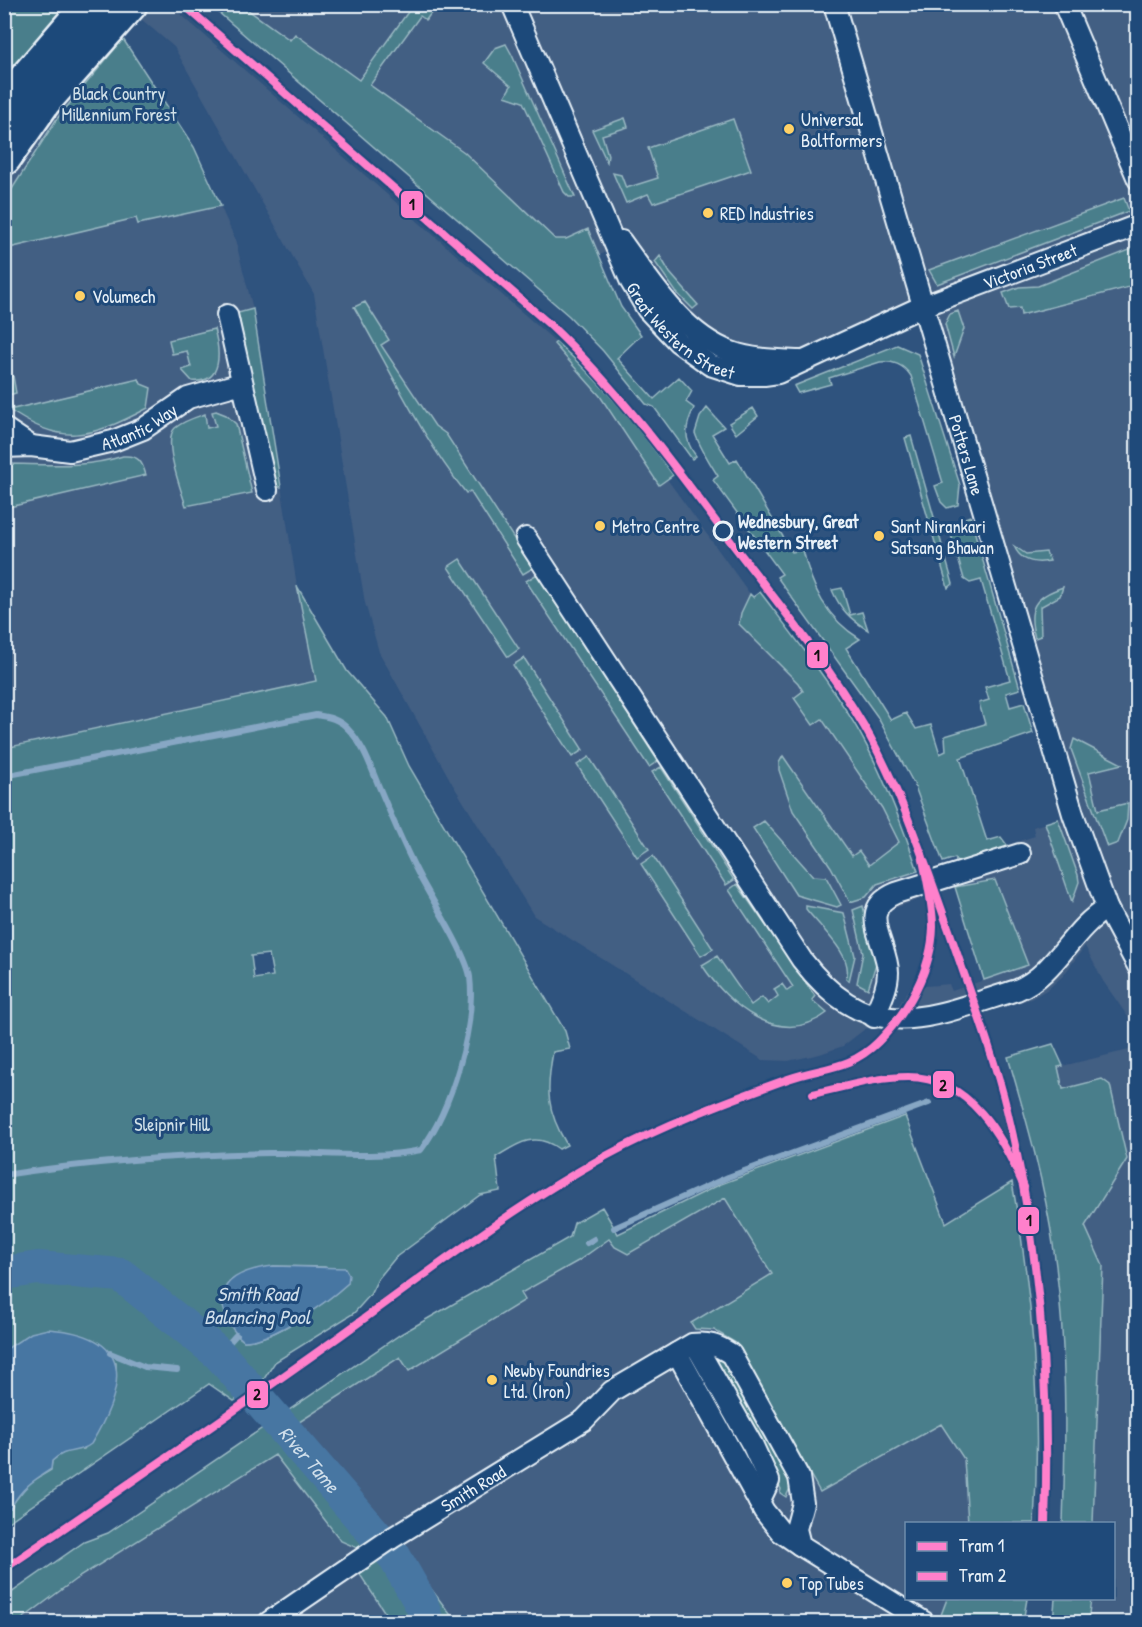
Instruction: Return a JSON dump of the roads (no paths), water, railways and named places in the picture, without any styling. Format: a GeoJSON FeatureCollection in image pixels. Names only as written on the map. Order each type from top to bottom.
{"type":"FeatureCollection","features":[{"type":"Feature","properties":{"kind":"highway"},"geometry":{"type":"LineString","coordinates":[[4,104],[90,4]]}},
{"type":"Feature","properties":{"kind":"highway"},"geometry":{"type":"LineString","coordinates":[[4,158],[44,101],[130,4]]}},
{"type":"Feature","properties":{"kind":"street","name":"Great Western Street"},"geometry":{"type":"LineString","coordinates":[[512,4],[631,282],[647,309],[678,342],[710,365],[741,375],[778,373],[921,307]]}},
{"type":"Feature","properties":{"kind":"street","name":"Potters Lane"},"geometry":{"type":"LineString","coordinates":[[834,4],[921,307],[950,391],[1047,728],[1107,908],[1137,966]]}},
{"type":"Feature","properties":{"kind":"street"},"geometry":{"type":"LineString","coordinates":[[1064,4],[1137,179]]}},
{"type":"Feature","properties":{"kind":"street","name":"Victoria Street"},"geometry":{"type":"LineString","coordinates":[[921,307],[1137,225]]}},
{"type":"Feature","properties":{"kind":"street"},"geometry":{"type":"LineString","coordinates":[[227,315],[267,490]]}},
{"type":"Feature","properties":{"kind":"street","name":"Atlantic Way"},"geometry":{"type":"LineString","coordinates":[[4,447],[31,446],[70,451],[113,441],[143,429],[188,398],[242,383]]}},
{"type":"Feature","properties":{"kind":"street","name":"Atlantic Way"},"geometry":{"type":"LineString","coordinates":[[4,428],[31,446]]}},
{"type":"Feature","properties":{"kind":"street"},"geometry":{"type":"LineString","coordinates":[[526,537],[801,960],[829,990],[847,1004],[874,1017],[894,1020],[917,1019],[1032,984],[1058,960],[1088,919],[1107,908]]}},
{"type":"Feature","properties":{"kind":"street"},"geometry":{"type":"LineString","coordinates":[[874,1017],[887,986],[888,969],[877,932],[876,920],[880,904],[896,893],[1020,854]]}},
{"type":"Feature","properties":{"kind":"street"},"geometry":{"type":"LineString","coordinates":[[800,1545],[796,1529],[803,1503],[799,1477],[731,1354],[717,1345],[704,1342],[686,1348],[759,1502],[781,1532],[800,1545],[924,1623]]}},
{"type":"Feature","properties":{"kind":"street","name":"Smith Road"},"geometry":{"type":"LineString","coordinates":[[269,1623],[362,1557],[584,1420],[612,1390],[686,1348]]}},
{"type":"Feature","properties":{"kind":"water","name":"Smith Road Balancing Pool"},"geometry":{"type":"Polygon","coordinates":[[[273,1266],[345,1268],[349,1275],[348,1283],[299,1320],[269,1335],[244,1341],[227,1319],[222,1299],[224,1290],[235,1277],[273,1266]]]}},
{"type":"Feature","properties":{"kind":"water"},"geometry":{"type":"Polygon","coordinates":[[[48,1329],[76,1333],[96,1341],[109,1352],[116,1366],[116,1382],[112,1401],[91,1444],[57,1457],[52,1461],[51,1469],[23,1490],[11,1508],[5,1509],[5,1350],[31,1333],[48,1329]]]}},
{"type":"Feature","properties":{"kind":"waterway"},"geometry":{"type":"LineString","coordinates":[[4,776],[316,715],[337,721],[354,735],[363,749],[413,864],[458,945],[468,968],[471,997],[465,1044],[459,1068],[442,1113],[421,1150],[383,1155],[289,1153],[203,1155],[104,1162],[4,1175]]}},
{"type":"Feature","properties":{"kind":"waterway"},"geometry":{"type":"LineString","coordinates":[[614,1228],[728,1177],[929,1103]]}},
{"type":"Feature","properties":{"kind":"waterway"},"geometry":{"type":"LineString","coordinates":[[587,1243],[594,1239]]}},
{"type":"Feature","properties":{"kind":"waterway","name":"River Tame"},"geometry":{"type":"LineString","coordinates":[[4,1273],[38,1268],[121,1275],[219,1354],[394,1556],[422,1605],[427,1622]]}},
{"type":"Feature","properties":{"kind":"waterway"},"geometry":{"type":"LineString","coordinates":[[219,1354],[236,1335]]}},
{"type":"Feature","properties":{"kind":"waterway"},"geometry":{"type":"LineString","coordinates":[[196,1352],[205,1342]]}},
{"type":"Feature","properties":{"kind":"waterway"},"geometry":{"type":"LineString","coordinates":[[110,1353],[145,1367],[177,1370]]}},
{"type":"Feature","properties":{"kind":"waterway","name":"River Tame"},"geometry":{"type":"LineString","coordinates":[[283,1430],[290,1423]]}},
{"type":"Feature","properties":{"kind":"tram line","name":"1"},"geometry":{"type":"LineString","coordinates":[[183,4],[549,324],[596,372],[661,449],[796,626],[864,726],[901,800],[921,852],[980,1020],[1007,1110],[1028,1212],[1040,1315],[1046,1419],[1045,1522]]}},
{"type":"Feature","properties":{"kind":"tram line","name":"2"},"geometry":{"type":"LineString","coordinates":[[4,1569],[257,1395],[470,1242],[571,1176],[650,1134],[696,1114],[788,1079],[846,1063],[867,1051],[899,1018],[916,990],[928,959],[932,943],[933,918],[922,854]]}},
{"type":"Feature","properties":{"kind":"tram line","name":"2"},"geometry":{"type":"LineString","coordinates":[[813,1094],[896,1077],[930,1080],[949,1087],[981,1113],[994,1130],[1024,1187]]}},
{"type":"Feature","properties":{"kind":"place","name":"Universal Boltformers"},"geometry":{"type":"Point","coordinates":[789,129]}},
{"type":"Feature","properties":{"kind":"place","name":"RED Industries"},"geometry":{"type":"Point","coordinates":[708,213]}},
{"type":"Feature","properties":{"kind":"place","name":"Volumech"},"geometry":{"type":"Point","coordinates":[80,296]}},
{"type":"Feature","properties":{"kind":"place","name":"Metro Centre"},"geometry":{"type":"Point","coordinates":[600,526]}},
{"type":"Feature","properties":{"kind":"place","name":"Wednesbury, Great Western Street"},"geometry":{"type":"Point","coordinates":[723,531]}},
{"type":"Feature","properties":{"kind":"place","name":"Sant Nirankari Satsang Bhawan"},"geometry":{"type":"Point","coordinates":[879,536]}},
{"type":"Feature","properties":{"kind":"place","name":"Newby Foundries Ltd. (Iron)"},"geometry":{"type":"Point","coordinates":[492,1380]}},
{"type":"Feature","properties":{"kind":"place","name":"Top Tubes"},"geometry":{"type":"Point","coordinates":[787,1583]}},
{"type":"Feature","properties":{"kind":"park label","name":"Black Country Millennium Forest"},"geometry":{"type":"Point","coordinates":[119,103]}},
{"type":"Feature","properties":{"kind":"park label","name":"Sleipnir Hill"},"geometry":{"type":"Point","coordinates":[172,1124]}}]}
